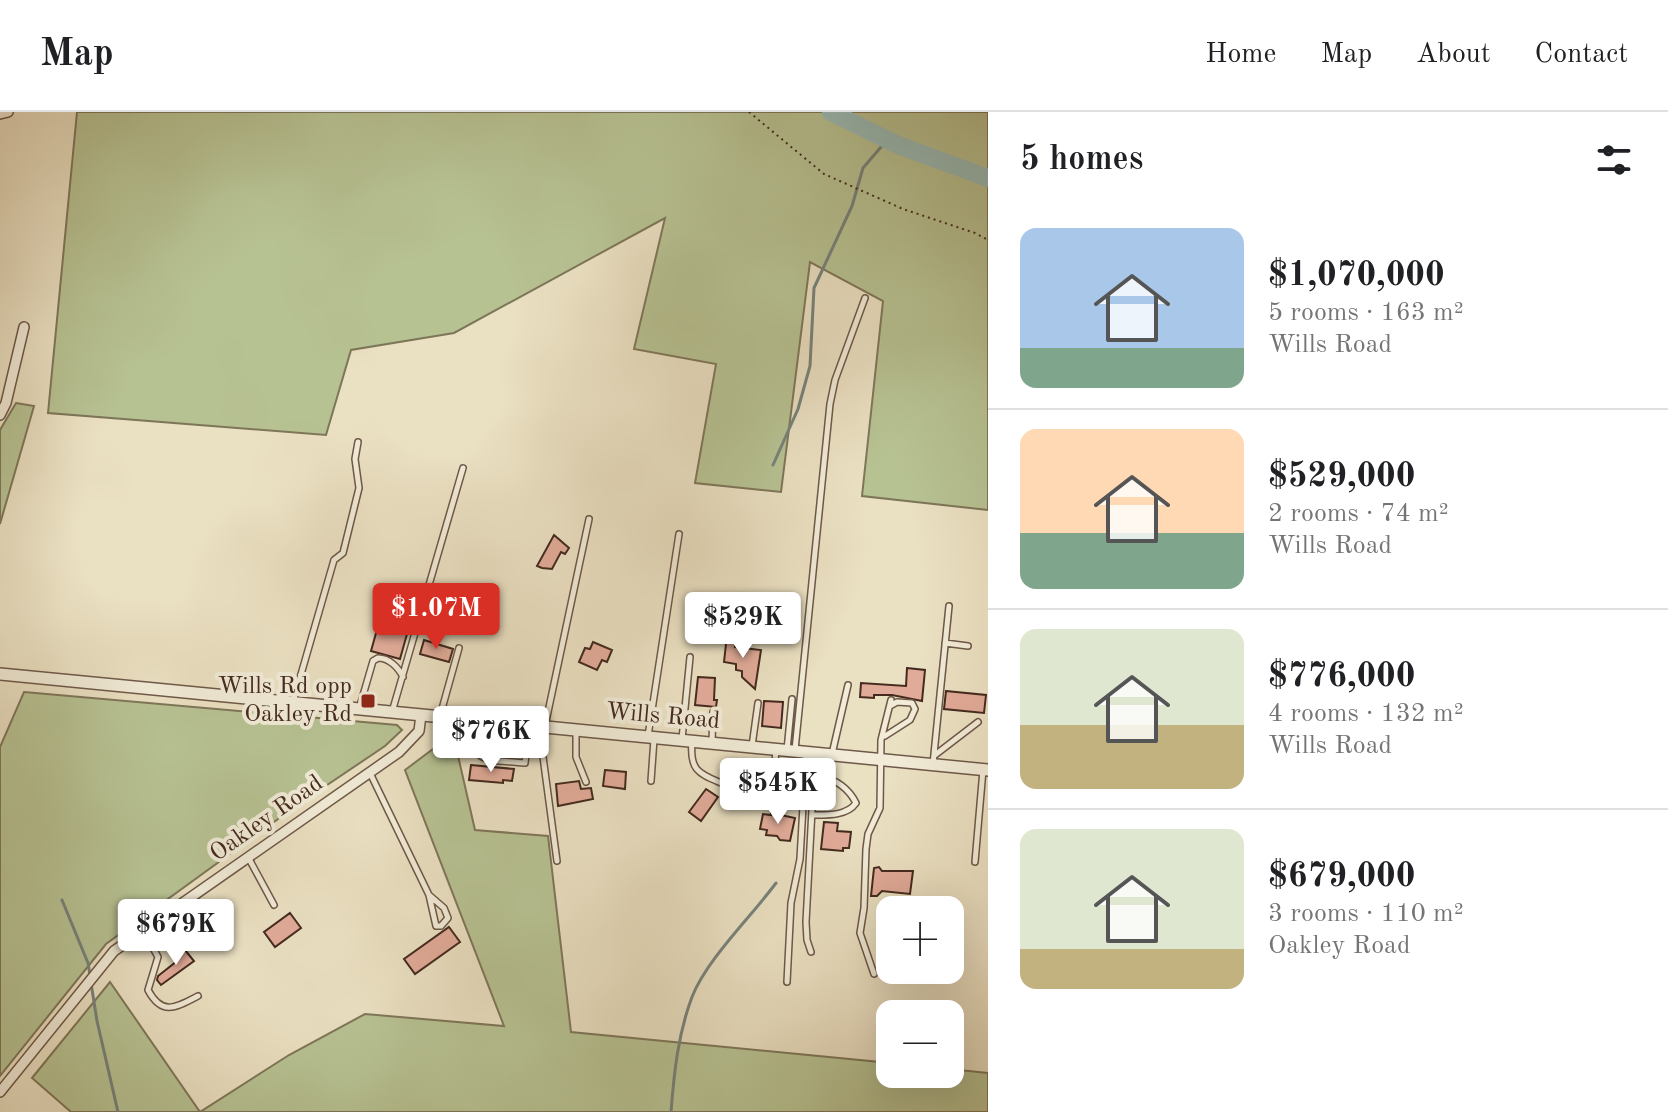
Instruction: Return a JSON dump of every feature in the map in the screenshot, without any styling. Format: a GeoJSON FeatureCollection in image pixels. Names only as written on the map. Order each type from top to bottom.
{"type":"FeatureCollection","features":[{"type":"Feature","properties":{"kind":"street"},"geometry":{"type":"LineString","coordinates":[[0,114],[8,112]]}},
{"type":"Feature","properties":{"kind":"street"},"geometry":{"type":"LineString","coordinates":[[0,415],[6,403],[24,327]]}},
{"type":"Feature","properties":{"kind":"street","name":"Wills Road"},"geometry":{"type":"LineString","coordinates":[[0,674],[880,760],[934,760],[986,770]]}},
{"type":"Feature","properties":{"kind":"street","name":"Oakley Road"},"geometry":{"type":"LineString","coordinates":[[0,1092],[114,951],[410,742],[419,731],[421,715]]}},
{"type":"Feature","properties":{"kind":"lane"},"geometry":{"type":"LineString","coordinates":[[772,790],[791,751],[830,404],[835,380],[865,298]]}},
{"type":"Feature","properties":{"kind":"lane"},"geometry":{"type":"LineString","coordinates":[[292,703],[334,560],[343,553],[359,488],[355,459],[358,442]]}},
{"type":"Feature","properties":{"kind":"lane"},"geometry":{"type":"LineString","coordinates":[[392,713],[463,468]]}},
{"type":"Feature","properties":{"kind":"lane"},"geometry":{"type":"LineString","coordinates":[[466,720],[472,748],[481,757],[525,763],[539,727],[589,519]]}},
{"type":"Feature","properties":{"kind":"lane"},"geometry":{"type":"LineString","coordinates":[[651,781],[651,738],[679,534]]}},
{"type":"Feature","properties":{"kind":"lane"},"geometry":{"type":"LineString","coordinates":[[934,760],[949,606]]}},
{"type":"Feature","properties":{"kind":"lane"},"geometry":{"type":"LineString","coordinates":[[945,643],[968,646]]}},
{"type":"Feature","properties":{"kind":"lane"},"geometry":{"type":"LineString","coordinates":[[439,717],[459,648]]}},
{"type":"Feature","properties":{"kind":"lane"},"geometry":{"type":"LineString","coordinates":[[690,657],[687,741],[690,759],[697,771],[728,786]]}},
{"type":"Feature","properties":{"kind":"lane"},"geometry":{"type":"LineString","coordinates":[[358,709],[373,661],[382,658],[396,666],[403,677]]}},
{"type":"Feature","properties":{"kind":"lane"},"geometry":{"type":"LineString","coordinates":[[811,952],[806,922],[814,784],[821,777],[848,685]]}},
{"type":"Feature","properties":{"kind":"lane"},"geometry":{"type":"LineString","coordinates":[[787,982],[791,903],[800,859],[791,751],[792,699]]}},
{"type":"Feature","properties":{"kind":"lane"},"geometry":{"type":"LineString","coordinates":[[752,747],[758,703]]}},
{"type":"Feature","properties":{"kind":"lane"},"geometry":{"type":"LineString","coordinates":[[874,974],[860,933],[868,834],[880,808],[882,794],[881,740],[891,703],[912,703],[915,709],[910,720],[881,740]]}},
{"type":"Feature","properties":{"kind":"lane"},"geometry":{"type":"LineString","coordinates":[[712,743],[713,712]]}},
{"type":"Feature","properties":{"kind":"lane"},"geometry":{"type":"LineString","coordinates":[[934,760],[978,722]]}},
{"type":"Feature","properties":{"kind":"lane"},"geometry":{"type":"LineString","coordinates":[[539,727],[557,861]]}},
{"type":"Feature","properties":{"kind":"lane"},"geometry":{"type":"LineString","coordinates":[[576,730],[576,757],[586,782]]}},
{"type":"Feature","properties":{"kind":"lane"},"geometry":{"type":"LineString","coordinates":[[975,862],[986,770]]}},
{"type":"Feature","properties":{"kind":"lane"},"geometry":{"type":"LineString","coordinates":[[369,772],[429,895],[436,926],[441,926],[448,918],[444,908],[429,895]]}},
{"type":"Feature","properties":{"kind":"lane"},"geometry":{"type":"LineString","coordinates":[[813,815],[843,813],[856,803],[837,782],[821,777]]}},
{"type":"Feature","properties":{"kind":"lane"},"geometry":{"type":"LineString","coordinates":[[248,856],[274,905]]}},
{"type":"Feature","properties":{"kind":"lane"},"geometry":{"type":"LineString","coordinates":[[143,929],[158,957],[148,990],[153,1000],[161,1007],[169,1007],[180,1006],[198,996]]}},
{"type":"Feature","properties":{"kind":"path"},"geometry":{"type":"LineString","coordinates":[[749,112],[824,174],[903,209],[988,240]]}},
{"type":"Feature","properties":{"kind":"green space"},"geometry":{"type":"Polygon","coordinates":[[[77,112],[988,112],[988,510],[862,496],[883,301],[810,262],[781,492],[695,483],[716,364],[634,349],[665,218],[454,333],[351,350],[326,435],[48,413],[77,112]]]}},
{"type":"Feature","properties":{"kind":"green space"},"geometry":{"type":"Polygon","coordinates":[[[16,403],[34,406],[0,524],[0,430],[16,403]]]}},
{"type":"Feature","properties":{"kind":"green space"},"geometry":{"type":"Polygon","coordinates":[[[24,692],[397,725],[402,730],[385,746],[296,806],[106,944],[0,1076],[0,747],[24,692]]]}},
{"type":"Feature","properties":{"kind":"green space"},"geometry":{"type":"Polygon","coordinates":[[[453,734],[475,830],[548,836],[571,1032],[876,1062],[876,1088],[964,1088],[964,1070],[988,1073],[988,1112],[200,1112],[289,1055],[365,1014],[504,1026],[405,770],[453,734]]]}},
{"type":"Feature","properties":{"kind":"green space"},"geometry":{"type":"Polygon","coordinates":[[[110,982],[200,1112],[71,1112],[32,1078],[110,982]]]}},
{"type":"Feature","properties":{"kind":"building"},"geometry":{"type":"Polygon","coordinates":[[[554,535],[569,548],[565,554],[561,552],[552,569],[537,566],[554,535]]]}},
{"type":"Feature","properties":{"kind":"building"},"geometry":{"type":"Polygon","coordinates":[[[378,626],[407,634],[400,659],[371,651],[378,626]]]}},
{"type":"Feature","properties":{"kind":"building"},"geometry":{"type":"Polygon","coordinates":[[[727,635],[736,637],[735,647],[761,650],[755,689],[742,677],[742,671],[736,670],[736,664],[724,662],[727,635]]]}},
{"type":"Feature","properties":{"kind":"building"},"geometry":{"type":"Polygon","coordinates":[[[424,640],[453,649],[449,662],[420,654],[424,640]]]}},
{"type":"Feature","properties":{"kind":"building"},"geometry":{"type":"Polygon","coordinates":[[[593,642],[612,650],[607,662],[602,660],[597,670],[579,662],[585,648],[590,649],[593,642]]]}},
{"type":"Feature","properties":{"kind":"building"},"geometry":{"type":"Polygon","coordinates":[[[907,668],[925,670],[922,701],[892,695],[860,697],[861,683],[906,686],[907,668]]]}},
{"type":"Feature","properties":{"kind":"building"},"geometry":{"type":"Polygon","coordinates":[[[698,677],[715,678],[716,707],[695,705],[698,677]]]}},
{"type":"Feature","properties":{"kind":"building"},"geometry":{"type":"Polygon","coordinates":[[[946,691],[986,695],[984,713],[944,709],[946,691]]]}},
{"type":"Feature","properties":{"kind":"building"},"geometry":{"type":"Polygon","coordinates":[[[764,701],[783,702],[781,728],[762,726],[764,701]]]}},
{"type":"Feature","properties":{"kind":"building"},"geometry":{"type":"Polygon","coordinates":[[[471,765],[514,769],[512,781],[469,780],[471,765]]]}},
{"type":"Feature","properties":{"kind":"building"},"geometry":{"type":"Polygon","coordinates":[[[605,770],[626,772],[625,789],[603,786],[605,770]]]}},
{"type":"Feature","properties":{"kind":"building"},"geometry":{"type":"Polygon","coordinates":[[[579,781],[581,789],[591,788],[593,799],[558,806],[556,784],[579,781]]]}},
{"type":"Feature","properties":{"kind":"building"},"geometry":{"type":"Polygon","coordinates":[[[706,789],[718,797],[701,821],[689,812],[706,789]]]}},
{"type":"Feature","properties":{"kind":"building"},"geometry":{"type":"Polygon","coordinates":[[[763,814],[795,818],[790,841],[766,835],[767,830],[760,829],[763,814]]]}},
{"type":"Feature","properties":{"kind":"building"},"geometry":{"type":"Polygon","coordinates":[[[824,822],[838,823],[837,831],[851,832],[849,848],[843,848],[843,851],[821,849],[824,822]]]}},
{"type":"Feature","properties":{"kind":"building"},"geometry":{"type":"Polygon","coordinates":[[[874,868],[913,871],[910,894],[882,891],[877,896],[871,896],[874,868]]]}},
{"type":"Feature","properties":{"kind":"building"},"geometry":{"type":"Polygon","coordinates":[[[290,913],[301,928],[275,947],[264,932],[290,913]]]}},
{"type":"Feature","properties":{"kind":"building"},"geometry":{"type":"Polygon","coordinates":[[[449,927],[460,942],[415,974],[404,959],[449,927]]]}},
{"type":"Feature","properties":{"kind":"building"},"geometry":{"type":"Polygon","coordinates":[[[185,950],[194,961],[161,985],[158,976],[185,950]]]}},
{"type":"Feature","properties":{"kind":"waterway"},"geometry":{"type":"LineString","coordinates":[[831,112],[898,145],[988,178]]}},
{"type":"Feature","properties":{"kind":"waterway"},"geometry":{"type":"LineString","coordinates":[[773,465],[798,409],[810,366],[814,288],[852,206],[863,168],[887,140]]}},
{"type":"Feature","properties":{"kind":"waterway"},"geometry":{"type":"LineString","coordinates":[[671,1112],[680,1039],[692,997],[719,953],[776,883]]}},
{"type":"Feature","properties":{"kind":"waterway"},"geometry":{"type":"LineString","coordinates":[[62,900],[90,975]]}},
{"type":"Feature","properties":{"kind":"waterway"},"geometry":{"type":"LineString","coordinates":[[91,983],[118,1112]]}},
{"type":"Feature","properties":{"kind":"place","name":"Wills Rd opp Oakley Rd"},"geometry":{"type":"Point","coordinates":[368,701]}}]}
